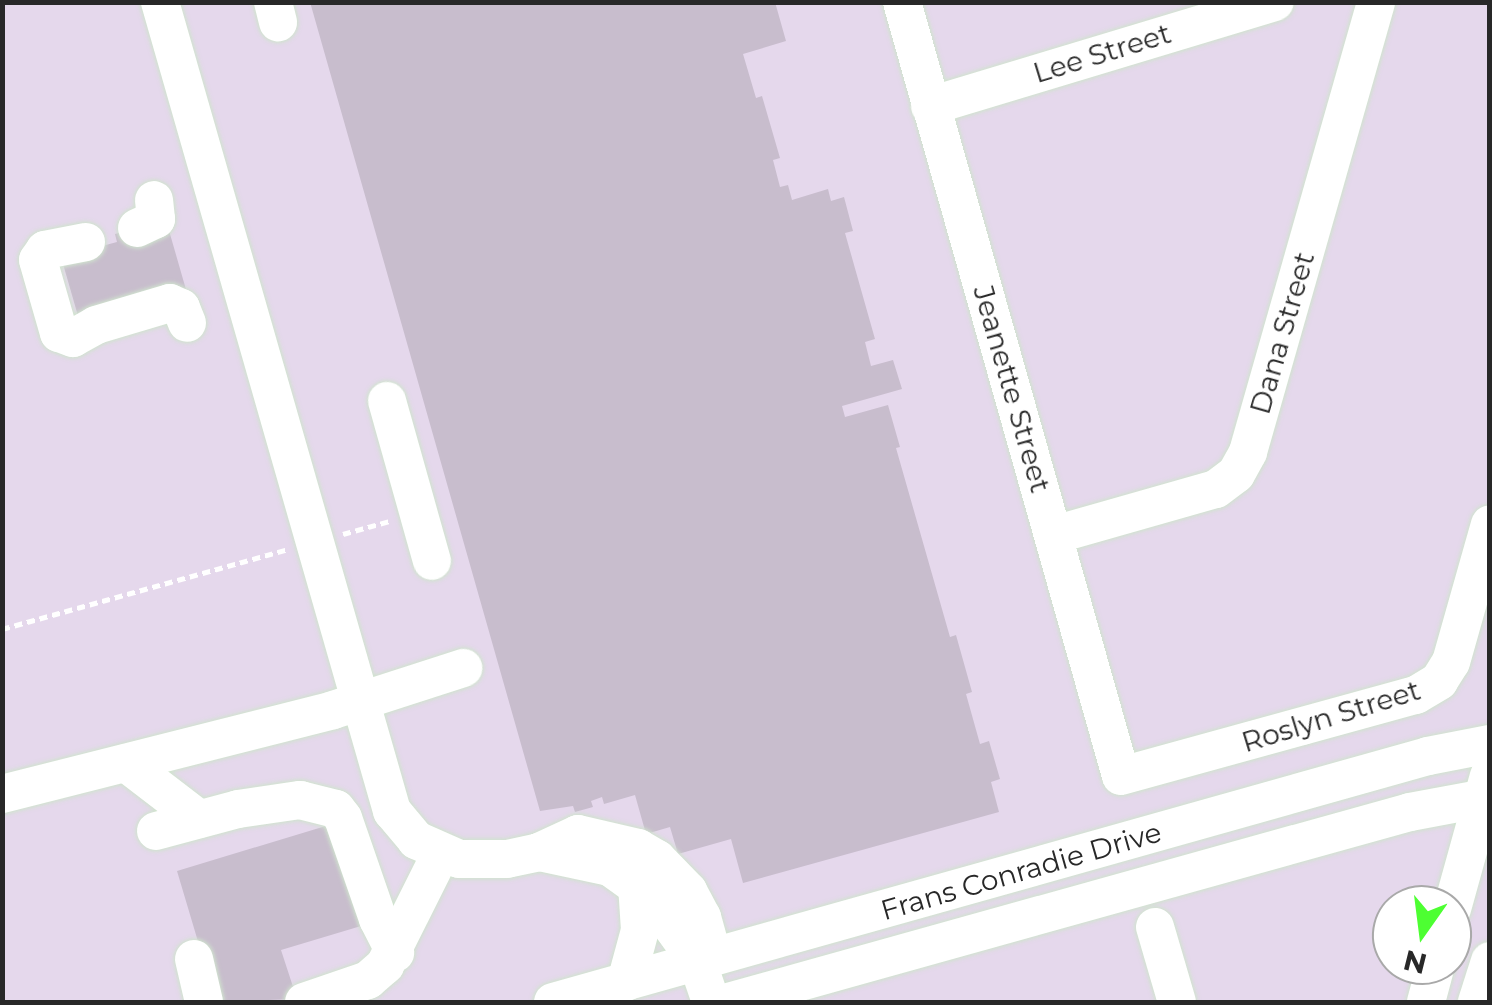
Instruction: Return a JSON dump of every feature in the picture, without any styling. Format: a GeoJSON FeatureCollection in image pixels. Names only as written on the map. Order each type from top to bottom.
{"type":"FeatureCollection","features":[{"type":"Feature","properties":{"kind":"street"},"geometry":{"type":"LineString","coordinates":[[160,2],[392,811],[416,840],[441,853],[492,861],[539,852],[578,834],[638,848],[666,867],[688,891],[702,917],[711,1002]]}},
{"type":"Feature","properties":{"kind":"street","name":"Jeanette Street"},"geometry":{"type":"LineString","coordinates":[[902,2],[1121,776]]}},
{"type":"Feature","properties":{"kind":"street","name":"Dana Street"},"geometry":{"type":"LineString","coordinates":[[1054,535],[1216,489],[1236,474],[1253,433],[1376,2]]}},
{"type":"Feature","properties":{"kind":"street","name":"Lee Street"},"geometry":{"type":"LineString","coordinates":[[930,106],[1255,5]]}},
{"type":"Feature","properties":{"kind":"street"},"geometry":{"type":"LineString","coordinates":[[118,229],[44,250],[38,260],[59,334],[73,338],[96,325],[170,304],[181,308],[188,323]]}},
{"type":"Feature","properties":{"kind":"street"},"geometry":{"type":"LineString","coordinates":[[387,401],[432,561]]}},
{"type":"Feature","properties":{"kind":"street","name":"Roslyn Street"},"geometry":{"type":"LineString","coordinates":[[1121,776],[1416,695],[1439,681],[1450,662],[1490,524]]}},
{"type":"Feature","properties":{"kind":"street"},"geometry":{"type":"LineString","coordinates":[[2,794],[183,748],[463,668]]}},
{"type":"Feature","properties":{"kind":"street","name":"Frans Conradie Drive"},"geometry":{"type":"LineString","coordinates":[[553,1002],[1428,756],[1490,744]]}},
{"type":"Feature","properties":{"kind":"street"},"geometry":{"type":"LineString","coordinates":[[183,748],[189,810]]}},
{"type":"Feature","properties":{"kind":"street"},"geometry":{"type":"LineString","coordinates":[[126,762],[189,810]]}},
{"type":"Feature","properties":{"kind":"street"},"geometry":{"type":"LineString","coordinates":[[1459,885],[1487,790]]}},
{"type":"Feature","properties":{"kind":"street","name":"Frans Conradie Drive"},"geometry":{"type":"LineString","coordinates":[[728,1002],[1487,790]]}},
{"type":"Feature","properties":{"kind":"street"},"geometry":{"type":"LineString","coordinates":[[156,830],[189,810],[300,800],[336,810],[395,954]]}},
{"type":"Feature","properties":{"kind":"street"},"geometry":{"type":"LineString","coordinates":[[539,852],[594,862],[636,885],[705,959]]}},
{"type":"Feature","properties":{"kind":"street"},"geometry":{"type":"LineString","coordinates":[[304,1002],[368,980],[395,954],[441,853]]}},
{"type":"Feature","properties":{"kind":"street"},"geometry":{"type":"LineString","coordinates":[[626,982],[640,930],[636,885]]}},
{"type":"Feature","properties":{"kind":"street"},"geometry":{"type":"LineString","coordinates":[[1155,927],[1177,1002]]}},
{"type":"Feature","properties":{"kind":"street"},"geometry":{"type":"LineString","coordinates":[[194,959],[204,1002]]}},
{"type":"Feature","properties":{"kind":"street"},"geometry":{"type":"LineString","coordinates":[[1477,1002],[1490,961]]}},
{"type":"Feature","properties":{"kind":"path"},"geometry":{"type":"LineString","coordinates":[[2,628],[408,516],[417,508]]}},
{"type":"Feature","properties":{"kind":"building"},"geometry":{"type":"Polygon","coordinates":[[[310,2],[775,2],[786,41],[743,54],[756,98],[762,96],[780,158],[773,160],[780,187],[788,185],[792,200],[828,189],[831,201],[844,197],[853,231],[845,233],[875,339],[865,342],[871,366],[893,360],[902,389],[842,406],[845,417],[888,405],[900,447],[896,448],[950,637],[956,635],[972,692],[966,694],[980,744],[989,741],[1000,779],[991,782],[999,812],[743,883],[731,839],[678,854],[670,827],[646,834],[635,795],[604,804],[602,797],[591,801],[593,807],[575,812],[573,806],[540,811],[310,2]]]}},
{"type":"Feature","properties":{"kind":"building"},"geometry":{"type":"Polygon","coordinates":[[[168,227],[187,293],[80,323],[61,257],[117,242],[115,234],[137,228],[168,227]]]}},
{"type":"Feature","properties":{"kind":"building"},"geometry":{"type":"Polygon","coordinates":[[[329,825],[361,926],[281,950],[297,999],[216,1002],[177,871],[329,825]]]}}]}
